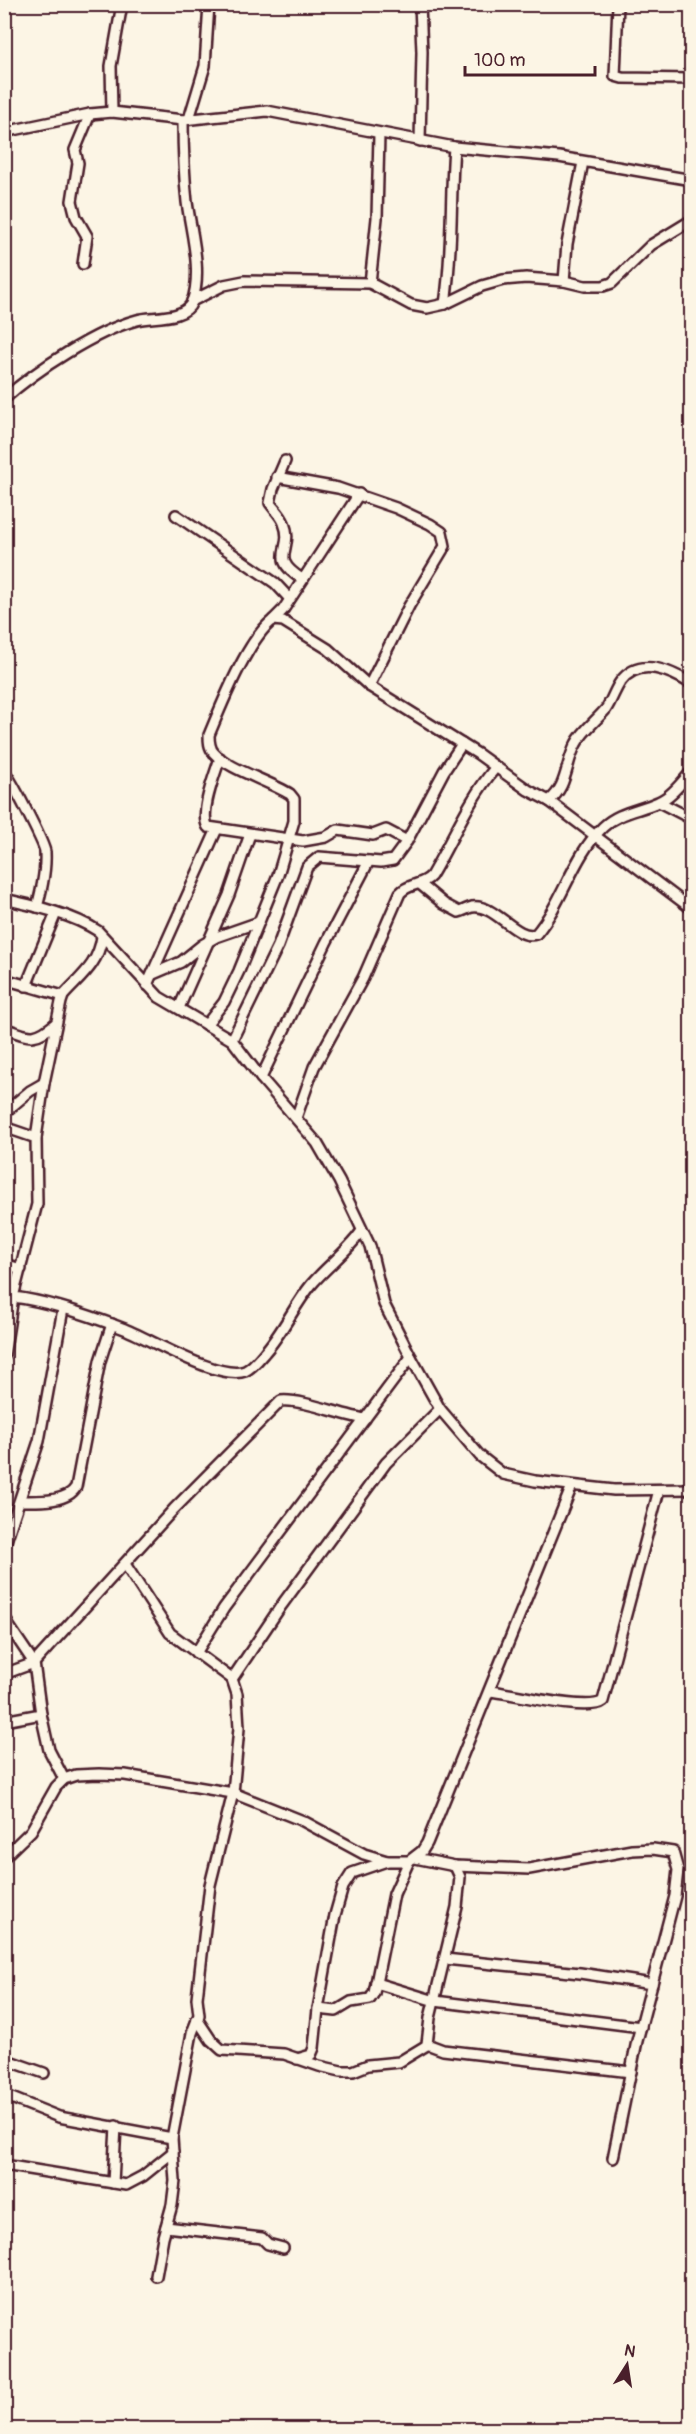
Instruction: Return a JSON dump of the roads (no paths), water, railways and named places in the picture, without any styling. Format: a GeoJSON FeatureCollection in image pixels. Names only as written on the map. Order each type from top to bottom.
{"type":"FeatureCollection","features":[{"type":"Feature","properties":{"kind":"street"},"geometry":{"type":"LineString","coordinates":[[112,112],[111,66],[122,4]]}},
{"type":"Feature","properties":{"kind":"street"},"geometry":{"type":"LineString","coordinates":[[192,302],[195,257],[183,164],[186,120],[205,66],[209,4]]}},
{"type":"Feature","properties":{"kind":"street"},"geometry":{"type":"LineString","coordinates":[[420,4],[422,52],[420,141]]}},
{"type":"Feature","properties":{"kind":"street"},"geometry":{"type":"LineString","coordinates":[[618,4],[615,76],[692,80]]}},
{"type":"Feature","properties":{"kind":"street"},"geometry":{"type":"LineString","coordinates":[[4,132],[90,114],[112,112],[186,120],[267,111],[454,147],[532,154],[691,180]]}},
{"type":"Feature","properties":{"kind":"street"},"geometry":{"type":"LineString","coordinates":[[83,264],[87,236],[76,217],[72,201],[78,163],[75,150],[90,114]]}},
{"type":"Feature","properties":{"kind":"street"},"geometry":{"type":"LineString","coordinates":[[370,283],[376,218],[379,134]]}},
{"type":"Feature","properties":{"kind":"street"},"geometry":{"type":"LineString","coordinates":[[445,304],[450,251],[454,147]]}},
{"type":"Feature","properties":{"kind":"street"},"geometry":{"type":"LineString","coordinates":[[564,281],[567,244],[583,162]]}},
{"type":"Feature","properties":{"kind":"street"},"geometry":{"type":"LineString","coordinates":[[4,399],[56,360],[116,328],[138,320],[178,314],[188,308],[192,302],[224,285],[244,281],[370,283],[419,308],[445,304],[482,286],[503,280],[526,278],[564,281],[585,286],[603,286],[612,283],[651,245],[692,219]]}},
{"type":"Feature","properties":{"kind":"street"},"geometry":{"type":"LineString","coordinates":[[285,461],[277,477],[270,503],[281,516],[286,532],[283,560],[291,572],[302,579]]}},
{"type":"Feature","properties":{"kind":"street"},"geometry":{"type":"LineString","coordinates":[[277,477],[359,494],[430,524],[442,532],[445,546],[410,606],[369,686]]}},
{"type":"Feature","properties":{"kind":"street"},"geometry":{"type":"LineString","coordinates":[[206,1025],[224,1002],[259,922],[290,839],[295,808],[290,794],[220,758],[211,749],[209,735],[247,655],[262,631],[283,610],[289,597],[359,494]]}},
{"type":"Feature","properties":{"kind":"street"},"geometry":{"type":"LineString","coordinates":[[176,515],[275,583],[289,597]]}},
{"type":"Feature","properties":{"kind":"street"},"geometry":{"type":"LineString","coordinates":[[273,620],[284,621],[328,649],[369,686],[496,766],[528,790],[549,801],[692,909]]}},
{"type":"Feature","properties":{"kind":"street"},"geometry":{"type":"LineString","coordinates":[[549,801],[562,789],[575,744],[606,708],[621,681],[628,674],[642,668],[658,668],[692,684]]}},
{"type":"Feature","properties":{"kind":"street"},"geometry":{"type":"LineString","coordinates":[[232,1040],[278,946],[307,867],[319,857],[369,861],[393,860],[407,841],[444,771],[462,744]]}},
{"type":"Feature","properties":{"kind":"street"},"geometry":{"type":"LineString","coordinates":[[220,758],[205,812],[208,827],[290,839],[314,840],[338,830],[373,835],[386,830],[407,841]]}},
{"type":"Feature","properties":{"kind":"street"},"geometry":{"type":"LineString","coordinates":[[296,1118],[314,1067],[363,978],[400,893],[411,885],[420,884],[430,876],[480,787],[496,766]]}},
{"type":"Feature","properties":{"kind":"street"},"geometry":{"type":"LineString","coordinates":[[4,771],[16,789],[45,851],[43,885],[37,907]]}},
{"type":"Feature","properties":{"kind":"street"},"geometry":{"type":"LineString","coordinates":[[420,884],[444,904],[459,912],[472,907],[479,908],[491,912],[524,935],[536,934],[595,836],[604,826],[628,811],[659,802],[692,771]]}},
{"type":"Feature","properties":{"kind":"street"},"geometry":{"type":"LineString","coordinates":[[659,802],[692,819]]}},
{"type":"Feature","properties":{"kind":"street"},"geometry":{"type":"LineString","coordinates":[[147,985],[218,829]]}},
{"type":"Feature","properties":{"kind":"street"},"geometry":{"type":"LineString","coordinates":[[179,1008],[229,895],[250,834]]}},
{"type":"Feature","properties":{"kind":"street"},"geometry":{"type":"LineString","coordinates":[[261,1078],[326,943],[369,861]]}},
{"type":"Feature","properties":{"kind":"street"},"geometry":{"type":"LineString","coordinates":[[4,899],[56,913],[98,931],[159,997],[232,1040],[328,1160],[373,1257],[384,1304],[411,1357],[440,1409],[480,1456],[503,1474],[572,1486],[614,1490],[692,1489]]}},
{"type":"Feature","properties":{"kind":"street"},"geometry":{"type":"LineString","coordinates":[[26,986],[56,913]]}},
{"type":"Feature","properties":{"kind":"street"},"geometry":{"type":"LineString","coordinates":[[153,974],[181,962],[209,941],[259,922]]}},
{"type":"Feature","properties":{"kind":"street"},"geometry":{"type":"LineString","coordinates":[[4,1356],[13,1297],[37,1204],[36,1138],[56,1022],[63,996],[95,961],[102,937]]}},
{"type":"Feature","properties":{"kind":"street"},"geometry":{"type":"LineString","coordinates":[[4,979],[63,996]]}},
{"type":"Feature","properties":{"kind":"street"},"geometry":{"type":"LineString","coordinates":[[4,1028],[30,1037],[37,1037],[56,1022]]}},
{"type":"Feature","properties":{"kind":"street"},"geometry":{"type":"LineString","coordinates":[[4,1113],[44,1083]]}},
{"type":"Feature","properties":{"kind":"street"},"geometry":{"type":"LineString","coordinates":[[4,1127],[36,1138]]}},
{"type":"Feature","properties":{"kind":"street"},"geometry":{"type":"LineString","coordinates":[[13,1297],[112,1324],[216,1370],[244,1371],[256,1363],[271,1346],[311,1285],[351,1246],[361,1232]]}},
{"type":"Feature","properties":{"kind":"street"},"geometry":{"type":"LineString","coordinates":[[4,1264],[21,1269]]}},
{"type":"Feature","properties":{"kind":"street"},"geometry":{"type":"LineString","coordinates":[[4,1547],[39,1441],[63,1309]]}},
{"type":"Feature","properties":{"kind":"street"},"geometry":{"type":"LineString","coordinates":[[20,1501],[48,1500],[70,1494],[76,1487],[100,1361],[112,1324]]}},
{"type":"Feature","properties":{"kind":"street"},"geometry":{"type":"LineString","coordinates":[[196,1653],[224,1608],[411,1357]]}},
{"type":"Feature","properties":{"kind":"street"},"geometry":{"type":"LineString","coordinates":[[4,1674],[34,1663],[174,1509],[281,1401],[291,1400],[365,1419]]}},
{"type":"Feature","properties":{"kind":"street"},"geometry":{"type":"LineString","coordinates":[[232,1679],[281,1606],[386,1463],[440,1409]]}},
{"type":"Feature","properties":{"kind":"street"},"geometry":{"type":"LineString","coordinates":[[318,2010],[336,2011],[351,2002],[370,1999],[376,1983],[394,1894],[412,1859],[427,1843],[572,1486]]}},
{"type":"Feature","properties":{"kind":"street"},"geometry":{"type":"LineString","coordinates":[[490,1691],[576,1706],[593,1706],[603,1701],[659,1490]]}},
{"type":"Feature","properties":{"kind":"street"},"geometry":{"type":"LineString","coordinates":[[125,1564],[170,1633],[232,1679],[237,1694],[240,1728],[233,1793],[210,1885],[197,2019],[192,2033],[172,2138],[175,2181],[172,2205],[156,2276]]}},
{"type":"Feature","properties":{"kind":"street"},"geometry":{"type":"LineString","coordinates":[[4,1616],[7,1627],[34,1663],[41,1714],[49,1749],[64,1779]]}},
{"type":"Feature","properties":{"kind":"street"},"geometry":{"type":"LineString","coordinates":[[4,1721],[41,1714]]}},
{"type":"Feature","properties":{"kind":"street"},"geometry":{"type":"LineString","coordinates":[[4,1857],[31,1831],[56,1786],[64,1779],[76,1775],[125,1775],[233,1793],[303,1821],[364,1854],[387,1861]]}},
{"type":"Feature","properties":{"kind":"street"},"geometry":{"type":"LineString","coordinates":[[297,2059],[313,2052],[335,1915],[342,1887],[352,1873],[387,1861],[412,1859],[455,1866],[529,1869],[614,1852],[653,1849],[673,1852],[678,1870],[675,1896],[630,2072],[613,2158]]}},
{"type":"Feature","properties":{"kind":"street"},"geometry":{"type":"LineString","coordinates":[[427,2044],[430,2018],[460,1886],[455,1866]]}},
{"type":"Feature","properties":{"kind":"street"},"geometry":{"type":"LineString","coordinates":[[445,1959],[580,1972],[652,1984]]}},
{"type":"Feature","properties":{"kind":"street"},"geometry":{"type":"LineString","coordinates":[[376,1983],[435,2001],[641,2026]]}},
{"type":"Feature","properties":{"kind":"street"},"geometry":{"type":"LineString","coordinates":[[197,2019],[211,2040],[222,2050],[277,2053],[328,2069],[353,2071],[368,2065],[399,2062],[427,2044]]}},
{"type":"Feature","properties":{"kind":"street"},"geometry":{"type":"LineString","coordinates":[[427,2044],[443,2050],[630,2072]]}},
{"type":"Feature","properties":{"kind":"street"},"geometry":{"type":"LineString","coordinates":[[4,2059],[44,2073]]}},
{"type":"Feature","properties":{"kind":"street"},"geometry":{"type":"LineString","coordinates":[[4,2095],[59,2117],[172,2138]]}},
{"type":"Feature","properties":{"kind":"street"},"geometry":{"type":"LineString","coordinates":[[113,2183],[116,2126]]}},
{"type":"Feature","properties":{"kind":"street"},"geometry":{"type":"LineString","coordinates":[[4,2165],[126,2185],[133,2183],[173,2152]]}},
{"type":"Feature","properties":{"kind":"street"},"geometry":{"type":"LineString","coordinates":[[166,2227],[262,2238],[268,2244],[283,2248]]}}]}
